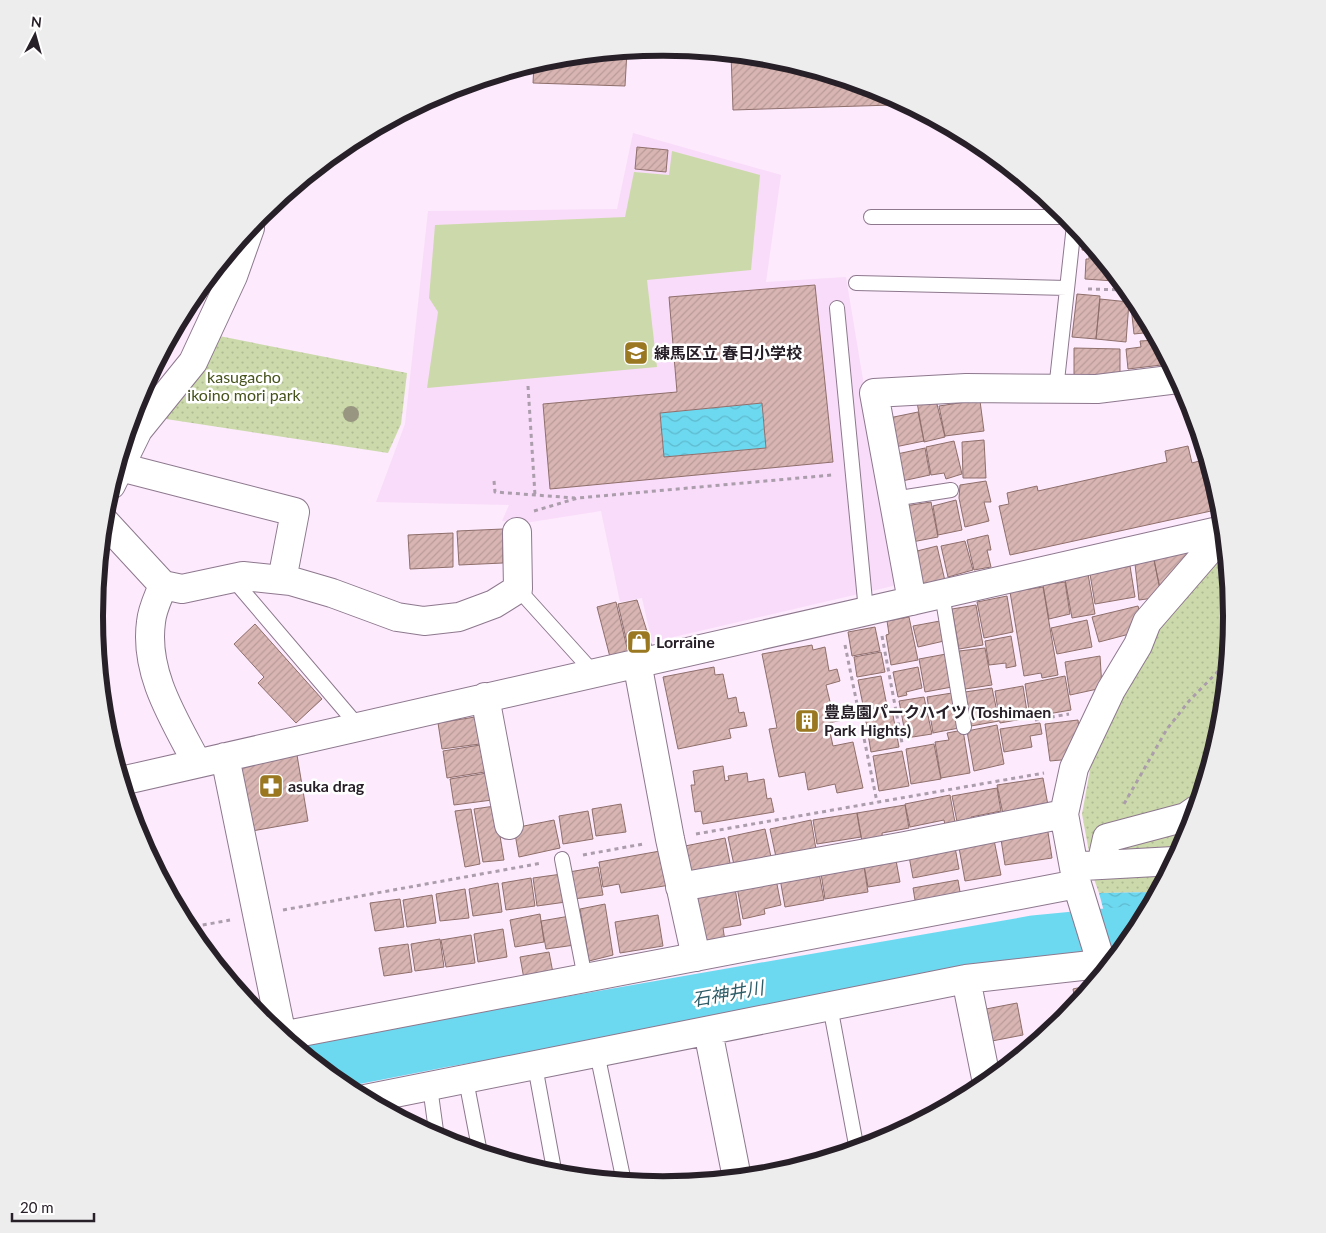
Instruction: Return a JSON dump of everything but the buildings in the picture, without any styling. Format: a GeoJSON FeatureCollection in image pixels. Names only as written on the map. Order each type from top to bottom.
{"type":"FeatureCollection","features":[{"type":"Feature","properties":{"kind":"street"},"geometry":{"type":"LineString","coordinates":[[128,449],[138,430],[192,362],[233,276],[244,245]]}},
{"type":"Feature","properties":{"kind":"street"},"geometry":{"type":"LineString","coordinates":[[912,601],[874,393],[966,388],[1097,389],[1170,380]]}},
{"type":"Feature","properties":{"kind":"street"},"geometry":{"type":"LineString","coordinates":[[121,474],[295,512],[282,580]]}},
{"type":"Feature","properties":{"kind":"street"},"geometry":{"type":"LineString","coordinates":[[111,527],[163,585],[182,589],[243,576],[282,580],[332,593],[397,617],[424,621],[460,617],[494,604],[518,589],[517,532]]}},
{"type":"Feature","properties":{"kind":"street"},"geometry":{"type":"LineString","coordinates":[[129,785],[197,763],[637,662],[1216,534]]}},
{"type":"Feature","properties":{"kind":"street"},"geometry":{"type":"LineString","coordinates":[[1101,965],[1075,875],[1064,814],[1074,768],[1112,690],[1138,645],[1147,622],[1217,540]]}},
{"type":"Feature","properties":{"kind":"street"},"geometry":{"type":"LineString","coordinates":[[163,585],[151,620],[150,656],[163,697],[197,763]]}},
{"type":"Feature","properties":{"kind":"street"},"geometry":{"type":"LineString","coordinates":[[637,662],[670,839],[696,957]]}},
{"type":"Feature","properties":{"kind":"street"},"geometry":{"type":"LineString","coordinates":[[485,697],[509,826]]}},
{"type":"Feature","properties":{"kind":"street"},"geometry":{"type":"LineString","coordinates":[[225,757],[280,1025]]}},
{"type":"Feature","properties":{"kind":"street"},"geometry":{"type":"LineString","coordinates":[[680,887],[906,846],[1064,814]]}},
{"type":"Feature","properties":{"kind":"street"},"geometry":{"type":"LineString","coordinates":[[1101,865],[1108,838],[1186,817]]}},
{"type":"Feature","properties":{"kind":"street"},"geometry":{"type":"LineString","coordinates":[[290,1034],[696,957],[1075,875],[1101,865],[1166,861]]}},
{"type":"Feature","properties":{"kind":"street"},"geometry":{"type":"LineString","coordinates":[[375,1097],[966,978],[1099,968]]}},
{"type":"Feature","properties":{"kind":"street"},"geometry":{"type":"LineString","coordinates":[[966,978],[985,1074]]}},
{"type":"Feature","properties":{"kind":"street"},"geometry":{"type":"LineString","coordinates":[[708,1031],[736,1172]]}},
{"type":"Feature","properties":{"kind":"lane"},"geometry":{"type":"LineString","coordinates":[[871,217],[1056,217]]}},
{"type":"Feature","properties":{"kind":"lane"},"geometry":{"type":"LineString","coordinates":[[1056,390],[1073,235]]}},
{"type":"Feature","properties":{"kind":"lane"},"geometry":{"type":"LineString","coordinates":[[856,283],[1067,288]]}},
{"type":"Feature","properties":{"kind":"lane"},"geometry":{"type":"LineString","coordinates":[[837,308],[853,473],[872,610]]}},
{"type":"Feature","properties":{"kind":"lane"},"geometry":{"type":"LineString","coordinates":[[894,499],[951,490]]}},
{"type":"Feature","properties":{"kind":"lane"},"geometry":{"type":"LineString","coordinates":[[232,578],[358,726]]}},
{"type":"Feature","properties":{"kind":"lane"},"geometry":{"type":"LineString","coordinates":[[518,589],[593,672]]}},
{"type":"Feature","properties":{"kind":"lane"},"geometry":{"type":"LineString","coordinates":[[942,594],[964,727]]}},
{"type":"Feature","properties":{"kind":"lane"},"geometry":{"type":"LineString","coordinates":[[562,859],[585,978]]}},
{"type":"Feature","properties":{"kind":"lane"},"geometry":{"type":"LineString","coordinates":[[830,1006],[855,1143]]}},
{"type":"Feature","properties":{"kind":"lane"},"geometry":{"type":"LineString","coordinates":[[597,1053],[623,1176]]}},
{"type":"Feature","properties":{"kind":"lane"},"geometry":{"type":"LineString","coordinates":[[535,1066],[553,1166]]}},
{"type":"Feature","properties":{"kind":"lane"},"geometry":{"type":"LineString","coordinates":[[466,1080],[479,1145]]}},
{"type":"Feature","properties":{"kind":"lane"},"geometry":{"type":"LineString","coordinates":[[430,1087],[436,1128]]}},
{"type":"Feature","properties":{"kind":"path"},"geometry":{"type":"LineString","coordinates":[[1067,288],[1118,290]]}},
{"type":"Feature","properties":{"kind":"path"},"geometry":{"type":"LineString","coordinates":[[528,386],[535,495]]}},
{"type":"Feature","properties":{"kind":"path"},"geometry":{"type":"LineString","coordinates":[[494,481],[495,492],[578,498],[853,473]]}},
{"type":"Feature","properties":{"kind":"path"},"geometry":{"type":"LineString","coordinates":[[517,532],[517,516],[578,498]]}},
{"type":"Feature","properties":{"kind":"path"},"geometry":{"type":"LineString","coordinates":[[872,610],[902,742]]}},
{"type":"Feature","properties":{"kind":"path"},"geometry":{"type":"LineString","coordinates":[[844,637],[877,802]]}},
{"type":"Feature","properties":{"kind":"path"},"geometry":{"type":"LineString","coordinates":[[1110,837],[1126,799],[1167,729],[1189,701],[1220,669]]}},
{"type":"Feature","properties":{"kind":"path"},"geometry":{"type":"LineString","coordinates":[[196,926],[670,839],[1074,768]]}},
{"type":"Feature","properties":{"kind":"shaded area","name":"練馬区立 春日小学校"},"geometry":{"type":"Polygon","coordinates":[[[633,133],[781,175],[766,282],[846,277],[897,585],[652,642],[642,598],[620,602],[601,511],[525,523],[502,521],[509,505],[376,502],[405,424],[428,211],[617,209],[633,133]]]}},
{"type":"Feature","properties":{"kind":"green space"},"geometry":{"type":"Polygon","coordinates":[[[672,151],[760,175],[751,270],[647,280],[657,367],[427,388],[438,312],[429,298],[435,225],[625,217],[634,172],[669,175],[672,151]]]}},
{"type":"Feature","properties":{"kind":"green space","name":"kasugacho ikoino mori park"},"geometry":{"type":"Polygon","coordinates":[[[219,336],[407,373],[401,424],[388,453],[166,419],[219,336]]]}},
{"type":"Feature","properties":{"kind":"green space"},"geometry":{"type":"Polygon","coordinates":[[[1219,555],[1223,616],[1222,653],[1212,726],[1194,797],[1181,831],[1151,892],[1099,893],[1094,879],[1082,814],[1092,759],[1123,691],[1162,620],[1219,555]]]}},
{"type":"Feature","properties":{"kind":"water"},"geometry":{"type":"Polygon","coordinates":[[[762,403],[766,448],[664,457],[660,413],[762,403]]]}},
{"type":"Feature","properties":{"kind":"water"},"geometry":{"type":"Polygon","coordinates":[[[1151,892],[1114,949],[1099,893],[1151,892]]]}},
{"type":"Feature","properties":{"kind":"waterway","name":"石神井川"},"geometry":{"type":"LineString","coordinates":[[328,1065],[442,1043],[1034,940],[1127,931]]}},
{"type":"Feature","properties":{"kind":"place","name":"練馬区立 春日小学校"},"geometry":{"type":"Point","coordinates":[636,353]}},
{"type":"Feature","properties":{"kind":"place","name":"Lorraine"},"geometry":{"type":"Point","coordinates":[639,642]}},
{"type":"Feature","properties":{"kind":"place","name":"豊島園パークハイツ (Toshimaen Park Hights)"},"geometry":{"type":"Point","coordinates":[807,721]}},
{"type":"Feature","properties":{"kind":"place","name":"asuka drag"},"geometry":{"type":"Point","coordinates":[271,786]}}]}
